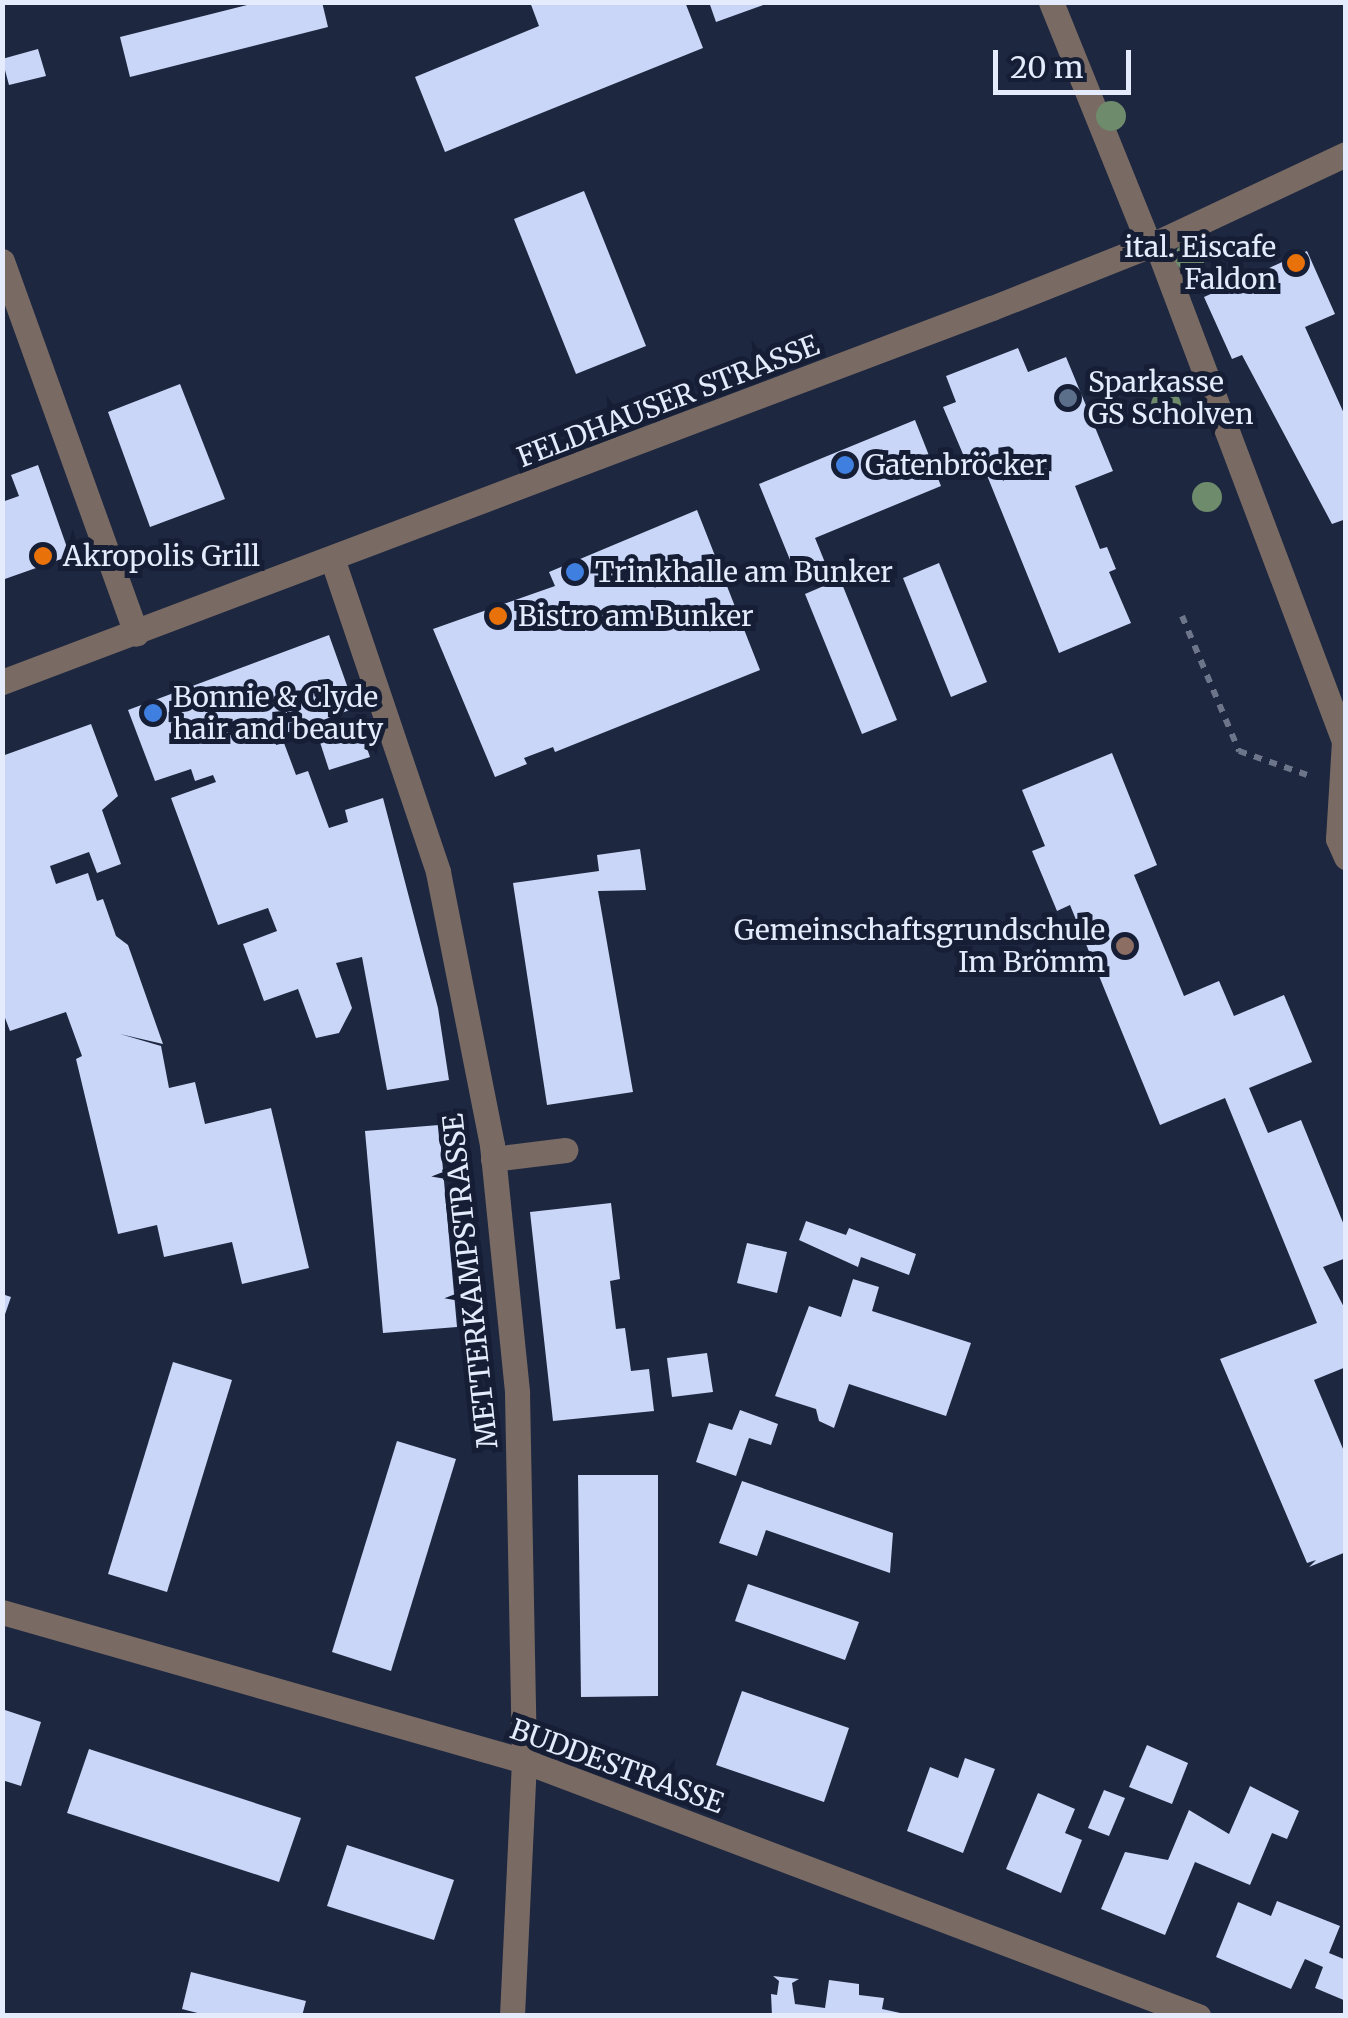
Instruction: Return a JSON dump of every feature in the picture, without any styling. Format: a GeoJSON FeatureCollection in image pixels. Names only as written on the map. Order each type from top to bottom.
{"type":"FeatureCollection","features":[{"type":"Feature","properties":{"kind":"street"},"geometry":{"type":"LineString","coordinates":[[1051,2],[1153,244],[1344,741],[1338,839],[1346,857]]}},
{"type":"Feature","properties":{"kind":"street","name":"FELDHAUSER STRASSE"},"geometry":{"type":"LineString","coordinates":[[2,682],[333,561],[1153,244],[1346,154]]}},
{"type":"Feature","properties":{"kind":"street"},"geometry":{"type":"LineString","coordinates":[[2,262],[136,634]]}},
{"type":"Feature","properties":{"kind":"street","name":"METTERKAMPSTRASSE"},"geometry":{"type":"LineString","coordinates":[[333,561],[438,872],[493,1159],[517,1393],[524,1761],[512,2016]]}},
{"type":"Feature","properties":{"kind":"street"},"geometry":{"type":"LineString","coordinates":[[493,1159],[565,1150]]}},
{"type":"Feature","properties":{"kind":"street","name":"BUDDESTRASSE"},"geometry":{"type":"LineString","coordinates":[[2,1612],[524,1761],[1198,2016]]}},
{"type":"Feature","properties":{"kind":"path"},"geometry":{"type":"LineString","coordinates":[[1182,616],[1238,751],[1343,778]]}},
{"type":"Feature","properties":{"kind":"building"},"geometry":{"type":"Polygon","coordinates":[[[259,2],[322,2],[328,27],[130,77],[120,37],[259,2]]]}},
{"type":"Feature","properties":{"kind":"building"},"geometry":{"type":"Polygon","coordinates":[[[530,2],[685,2],[703,48],[445,152],[415,77],[539,26],[530,2]]]}},
{"type":"Feature","properties":{"kind":"building"},"geometry":{"type":"Polygon","coordinates":[[[709,2],[769,2],[769,3],[716,22],[709,2]]]}},
{"type":"Feature","properties":{"kind":"building"},"geometry":{"type":"Polygon","coordinates":[[[38,49],[46,76],[9,85],[2,59],[38,49]]]}},
{"type":"Feature","properties":{"kind":"building"},"geometry":{"type":"Polygon","coordinates":[[[584,191],[646,346],[576,374],[514,219],[584,191]]]}},
{"type":"Feature","properties":{"kind":"building"},"geometry":{"type":"Polygon","coordinates":[[[1307,251],[1335,314],[1305,327],[1346,418],[1346,519],[1332,524],[1242,355],[1232,359],[1204,297],[1307,251]]]}},
{"type":"Feature","properties":{"kind":"building"},"geometry":{"type":"Polygon","coordinates":[[[1018,348],[1028,372],[1066,357],[1113,471],[1075,486],[1100,549],[1107,547],[1116,569],[1109,572],[1131,623],[1059,653],[984,468],[971,473],[943,407],[956,402],[946,376],[1018,348]]]}},
{"type":"Feature","properties":{"kind":"building"},"geometry":{"type":"Polygon","coordinates":[[[180,384],[225,499],[150,527],[108,412],[180,384]]]}},
{"type":"Feature","properties":{"kind":"building"},"geometry":{"type":"Polygon","coordinates":[[[915,420],[941,486],[815,538],[826,565],[797,577],[759,484],[915,420]]]}},
{"type":"Feature","properties":{"kind":"building"},"geometry":{"type":"Polygon","coordinates":[[[38,465],[70,556],[2,580],[2,502],[19,496],[11,475],[38,465]]]}},
{"type":"Feature","properties":{"kind":"building"},"geometry":{"type":"Polygon","coordinates":[[[697,510],[760,670],[555,752],[553,747],[524,758],[527,764],[495,777],[433,629],[555,586],[549,572],[697,510]]]}},
{"type":"Feature","properties":{"kind":"building"},"geometry":{"type":"Polygon","coordinates":[[[939,563],[987,682],[951,697],[903,578],[939,563]]]}},
{"type":"Feature","properties":{"kind":"building"},"geometry":{"type":"Polygon","coordinates":[[[840,579],[897,720],[862,734],[805,594],[840,579]]]}},
{"type":"Feature","properties":{"kind":"building"},"geometry":{"type":"Polygon","coordinates":[[[329,635],[355,708],[310,725],[313,735],[293,743],[289,732],[274,738],[276,745],[284,743],[296,775],[308,771],[329,828],[348,822],[345,810],[383,798],[438,1008],[449,1080],[387,1090],[362,957],[336,963],[352,1008],[339,1033],[316,1038],[298,989],[264,1001],[243,944],[277,931],[268,908],[218,925],[171,798],[216,782],[213,775],[195,781],[191,769],[155,781],[128,710],[329,635]]]}},
{"type":"Feature","properties":{"kind":"building"},"geometry":{"type":"Polygon","coordinates":[[[357,720],[370,757],[329,770],[317,733],[357,720]]]}},
{"type":"Feature","properties":{"kind":"building"},"geometry":{"type":"Polygon","coordinates":[[[91,724],[118,796],[102,810],[121,864],[97,873],[89,852],[50,866],[56,884],[88,873],[97,901],[103,899],[116,936],[128,945],[163,1044],[120,1034],[161,1046],[169,1088],[195,1082],[205,1124],[271,1108],[309,1268],[242,1284],[232,1242],[164,1257],[157,1225],[118,1234],[76,1059],[82,1056],[66,1012],[10,1031],[2,1010],[2,756],[91,724]]]}},
{"type":"Feature","properties":{"kind":"building"},"geometry":{"type":"Polygon","coordinates":[[[1112,753],[1157,865],[1134,875],[1184,996],[1219,981],[1234,1016],[1284,995],[1312,1062],[1249,1088],[1268,1133],[1301,1120],[1346,1230],[1346,1258],[1323,1267],[1346,1311],[1346,1367],[1314,1380],[1346,1456],[1346,1552],[1309,1567],[1316,1560],[1307,1563],[1220,1359],[1317,1323],[1225,1098],[1160,1125],[1070,905],[1057,911],[1032,851],[1045,846],[1022,790],[1112,753]]]}},
{"type":"Feature","properties":{"kind":"building"},"geometry":{"type":"Polygon","coordinates":[[[640,849],[646,890],[598,891],[633,1092],[547,1105],[513,883],[599,871],[597,855],[640,849]]]}},
{"type":"Feature","properties":{"kind":"building"},"geometry":{"type":"Polygon","coordinates":[[[439,1125],[457,1327],[383,1333],[365,1131],[439,1125]]]}},
{"type":"Feature","properties":{"kind":"building"},"geometry":{"type":"Polygon","coordinates":[[[611,1203],[620,1279],[610,1281],[616,1329],[625,1328],[631,1371],[649,1369],[654,1411],[553,1421],[530,1212],[611,1203]]]}},
{"type":"Feature","properties":{"kind":"building"},"geometry":{"type":"Polygon","coordinates":[[[806,1221],[846,1235],[849,1228],[916,1254],[909,1275],[861,1257],[858,1267],[799,1240],[806,1221]]]}},
{"type":"Feature","properties":{"kind":"building"},"geometry":{"type":"Polygon","coordinates":[[[747,1243],[787,1252],[777,1293],[737,1283],[747,1243]]]}},
{"type":"Feature","properties":{"kind":"building"},"geometry":{"type":"Polygon","coordinates":[[[853,1279],[879,1287],[872,1311],[971,1343],[946,1416],[849,1384],[834,1428],[819,1421],[816,1409],[775,1396],[809,1306],[841,1317],[853,1279]]]}},
{"type":"Feature","properties":{"kind":"building"},"geometry":{"type":"Polygon","coordinates":[[[2,1294],[11,1297],[3,1320],[2,1319],[2,1294]]]}},
{"type":"Feature","properties":{"kind":"building"},"geometry":{"type":"Polygon","coordinates":[[[707,1353],[713,1392],[672,1397],[667,1358],[707,1353]]]}},
{"type":"Feature","properties":{"kind":"building"},"geometry":{"type":"Polygon","coordinates":[[[173,1362],[232,1380],[167,1592],[108,1574],[173,1362]]]}},
{"type":"Feature","properties":{"kind":"building"},"geometry":{"type":"Polygon","coordinates":[[[740,1410],[778,1424],[771,1445],[749,1438],[736,1476],[696,1462],[709,1423],[732,1430],[740,1410]]]}},
{"type":"Feature","properties":{"kind":"building"},"geometry":{"type":"Polygon","coordinates":[[[397,1441],[456,1459],[391,1671],[332,1652],[397,1441]]]}},
{"type":"Feature","properties":{"kind":"building"},"geometry":{"type":"Polygon","coordinates":[[[578,1475],[658,1475],[658,1696],[581,1697],[578,1475]]]}},
{"type":"Feature","properties":{"kind":"building"},"geometry":{"type":"Polygon","coordinates":[[[742,1481],[893,1533],[890,1573],[766,1530],[757,1556],[719,1543],[742,1481]]]}},
{"type":"Feature","properties":{"kind":"building"},"geometry":{"type":"Polygon","coordinates":[[[748,1584],[859,1622],[845,1660],[735,1621],[748,1584]]]}},
{"type":"Feature","properties":{"kind":"building"},"geometry":{"type":"Polygon","coordinates":[[[742,1691],[849,1728],[824,1802],[716,1765],[742,1691]]]}},
{"type":"Feature","properties":{"kind":"building"},"geometry":{"type":"Polygon","coordinates":[[[2,1709],[41,1722],[21,1786],[2,1780],[2,1709]]]}},
{"type":"Feature","properties":{"kind":"building"},"geometry":{"type":"Polygon","coordinates":[[[1147,1745],[1188,1763],[1172,1804],[1129,1787],[1147,1745]]]}},
{"type":"Feature","properties":{"kind":"building"},"geometry":{"type":"Polygon","coordinates":[[[89,1749],[301,1818],[279,1882],[67,1813],[89,1749]]]}},
{"type":"Feature","properties":{"kind":"building"},"geometry":{"type":"Polygon","coordinates":[[[965,1758],[995,1769],[963,1853],[907,1831],[930,1767],[958,1778],[965,1758]]]}},
{"type":"Feature","properties":{"kind":"building"},"geometry":{"type":"Polygon","coordinates":[[[1250,1786],[1299,1811],[1287,1839],[1272,1833],[1250,1885],[1195,1862],[1165,1935],[1101,1909],[1125,1852],[1168,1860],[1189,1810],[1229,1834],[1250,1786]]]}},
{"type":"Feature","properties":{"kind":"building"},"geometry":{"type":"Polygon","coordinates":[[[1104,1790],[1125,1798],[1109,1836],[1088,1828],[1104,1790]]]}},
{"type":"Feature","properties":{"kind":"building"},"geometry":{"type":"Polygon","coordinates":[[[1038,1793],[1075,1809],[1065,1833],[1082,1840],[1061,1893],[1006,1869],[1038,1793]]]}},
{"type":"Feature","properties":{"kind":"building"},"geometry":{"type":"Polygon","coordinates":[[[347,1845],[454,1880],[434,1940],[327,1906],[347,1845]]]}},
{"type":"Feature","properties":{"kind":"building"},"geometry":{"type":"Polygon","coordinates":[[[1277,1901],[1340,1926],[1329,1953],[1346,1960],[1346,2001],[1315,1988],[1323,1967],[1305,1959],[1291,1989],[1216,1957],[1238,1902],[1271,1916],[1277,1901]]]}},
{"type":"Feature","properties":{"kind":"building"},"geometry":{"type":"Polygon","coordinates":[[[191,1972],[306,2001],[302,2016],[209,2016],[182,2009],[191,1972]]]}},
{"type":"Feature","properties":{"kind":"building"},"geometry":{"type":"Polygon","coordinates":[[[773,1976],[799,1979],[792,1983],[795,2004],[825,2008],[829,1980],[859,1984],[859,1995],[884,1998],[882,2009],[914,2016],[772,2016],[771,1994],[777,1995],[779,1981],[773,1976]]]}},
{"type":"Feature","properties":{"kind":"place","name":"ital. Eiscafe Faldon"},"geometry":{"type":"Point","coordinates":[1296,263]}},
{"type":"Feature","properties":{"kind":"place","name":"Sparkasse GS Scholven"},"geometry":{"type":"Point","coordinates":[1068,398]}},
{"type":"Feature","properties":{"kind":"place","name":"Gatenbröcker"},"geometry":{"type":"Point","coordinates":[845,465]}},
{"type":"Feature","properties":{"kind":"place","name":"Akropolis Grill"},"geometry":{"type":"Point","coordinates":[43,556]}},
{"type":"Feature","properties":{"kind":"place","name":"Trinkhalle am Bunker"},"geometry":{"type":"Point","coordinates":[575,572]}},
{"type":"Feature","properties":{"kind":"place","name":"Bistro am Bunker"},"geometry":{"type":"Point","coordinates":[498,616]}},
{"type":"Feature","properties":{"kind":"place","name":"Bonnie & Clyde hair and beauty"},"geometry":{"type":"Point","coordinates":[153,713]}},
{"type":"Feature","properties":{"kind":"place","name":"Gemeinschaftsgrundschule Im Brömm"},"geometry":{"type":"Point","coordinates":[1125,946]}}]}
